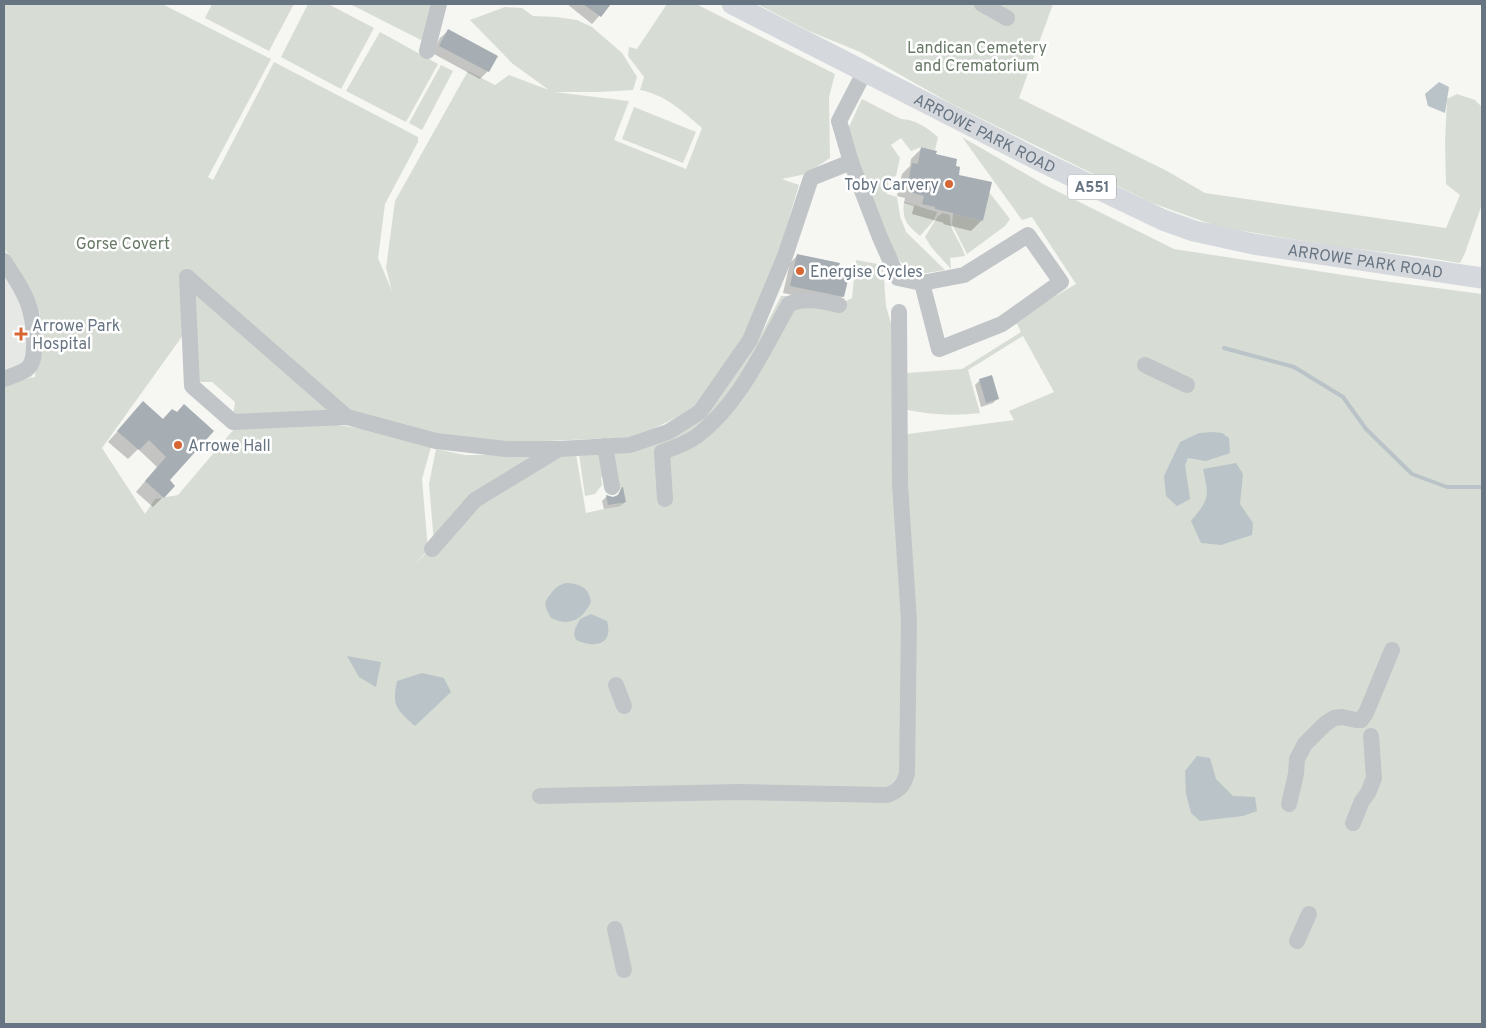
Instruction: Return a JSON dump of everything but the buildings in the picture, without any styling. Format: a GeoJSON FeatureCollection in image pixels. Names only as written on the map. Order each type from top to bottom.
{"type":"FeatureCollection","features":[{"type":"Feature","properties":{"kind":"main road","name":"ARROWE PARK ROAD"},"geometry":{"type":"LineString","coordinates":[[732,4],[1038,160],[1162,220],[1194,231],[1253,244],[1482,278]]}},
{"type":"Feature","properties":{"kind":"lane"},"geometry":{"type":"LineString","coordinates":[[427,52],[439,4]]}},
{"type":"Feature","properties":{"kind":"lane"},"geometry":{"type":"LineString","coordinates":[[982,4],[1007,18]]}},
{"type":"Feature","properties":{"kind":"lane"},"geometry":{"type":"LineString","coordinates":[[865,71],[840,121],[851,162],[898,278],[922,283],[964,275],[1028,235],[1061,282],[1002,324],[939,349],[922,283]]}},
{"type":"Feature","properties":{"kind":"lane"},"geometry":{"type":"LineString","coordinates":[[347,417],[187,277],[192,386],[233,422],[347,417],[436,442],[506,449],[559,449],[630,445],[668,432],[700,412],[750,340],[786,256],[811,178],[851,162]]}},
{"type":"Feature","properties":{"kind":"lane"},"geometry":{"type":"LineString","coordinates":[[4,261],[28,302],[34,326],[34,356],[30,366],[4,379]]}},
{"type":"Feature","properties":{"kind":"lane"},"geometry":{"type":"LineString","coordinates":[[665,499],[662,452],[696,436],[722,412],[758,360],[789,304],[797,300],[809,300],[839,305]]}},
{"type":"Feature","properties":{"kind":"lane"},"geometry":{"type":"LineString","coordinates":[[540,796],[739,792],[887,795],[899,789],[905,782],[907,773],[909,621],[900,484],[899,312]]}},
{"type":"Feature","properties":{"kind":"lane"},"geometry":{"type":"LineString","coordinates":[[1145,365],[1187,385]]}},
{"type":"Feature","properties":{"kind":"lane"},"geometry":{"type":"LineString","coordinates":[[605,446],[612,487]]}},
{"type":"Feature","properties":{"kind":"lane"},"geometry":{"type":"LineString","coordinates":[[432,549],[475,500],[559,449]]}},
{"type":"Feature","properties":{"kind":"lane"},"geometry":{"type":"LineString","coordinates":[[1289,804],[1296,774],[1297,759],[1305,744],[1325,724],[1334,718],[1342,717],[1361,720],[1366,713],[1392,650]]}},
{"type":"Feature","properties":{"kind":"lane"},"geometry":{"type":"LineString","coordinates":[[616,685],[624,706]]}},
{"type":"Feature","properties":{"kind":"lane"},"geometry":{"type":"LineString","coordinates":[[1353,823],[1374,778],[1371,736]]}},
{"type":"Feature","properties":{"kind":"lane"},"geometry":{"type":"LineString","coordinates":[[1297,942],[1309,914]]}},
{"type":"Feature","properties":{"kind":"lane"},"geometry":{"type":"LineString","coordinates":[[616,929],[624,970]]}},
{"type":"Feature","properties":{"kind":"shaded area"},"geometry":{"type":"Polygon","coordinates":[[[1439,82],[1449,87],[1445,113],[1428,106],[1425,94],[1439,82]]]}},
{"type":"Feature","properties":{"kind":"shaded area","name":"Arrowe Park Hospital"},"geometry":{"type":"Polygon","coordinates":[[[4,245],[19,269],[40,314],[37,353],[31,380],[4,389],[4,245]]]}},
{"type":"Feature","properties":{"kind":"shaded area"},"geometry":{"type":"Polygon","coordinates":[[[1199,433],[1222,433],[1229,438],[1230,453],[1206,461],[1188,458],[1185,465],[1190,499],[1177,506],[1166,496],[1164,476],[1180,442],[1199,433]]]}},
{"type":"Feature","properties":{"kind":"shaded area"},"geometry":{"type":"Polygon","coordinates":[[[1236,463],[1243,474],[1240,504],[1253,523],[1252,535],[1221,545],[1201,543],[1191,521],[1205,502],[1207,492],[1203,469],[1236,463]]]}},
{"type":"Feature","properties":{"kind":"shaded area"},"geometry":{"type":"Polygon","coordinates":[[[565,583],[579,585],[586,589],[591,602],[584,613],[570,622],[551,618],[545,604],[553,590],[565,583]]]}},
{"type":"Feature","properties":{"kind":"shaded area"},"geometry":{"type":"Polygon","coordinates":[[[591,614],[607,621],[607,636],[600,643],[582,643],[576,640],[575,629],[580,619],[591,614]]]}},
{"type":"Feature","properties":{"kind":"shaded area"},"geometry":{"type":"Polygon","coordinates":[[[347,656],[381,662],[376,687],[359,677],[347,656]]]}},
{"type":"Feature","properties":{"kind":"shaded area"},"geometry":{"type":"Polygon","coordinates":[[[422,673],[444,678],[451,692],[415,726],[400,711],[395,702],[395,696],[397,681],[422,673]]]}},
{"type":"Feature","properties":{"kind":"shaded area"},"geometry":{"type":"Polygon","coordinates":[[[1197,756],[1210,758],[1216,779],[1233,796],[1255,797],[1257,811],[1243,816],[1200,821],[1191,813],[1186,794],[1185,771],[1197,756]]]}},
{"type":"Feature","properties":{"kind":"green space","name":"Gorse Covert"},"geometry":{"type":"Polygon","coordinates":[[[4,4],[162,4],[271,59],[208,177],[213,180],[274,62],[418,137],[418,142],[385,204],[378,258],[392,291],[386,268],[395,201],[468,71],[495,85],[509,75],[549,90],[513,64],[470,20],[505,7],[522,8],[533,16],[577,20],[592,27],[622,53],[637,77],[633,90],[554,92],[629,101],[614,140],[686,169],[702,128],[666,100],[640,90],[644,77],[628,56],[629,47],[637,49],[667,4],[696,4],[835,74],[829,97],[830,158],[806,174],[782,179],[799,185],[780,248],[748,335],[695,408],[637,437],[482,444],[383,421],[233,416],[235,402],[212,382],[197,382],[191,324],[102,448],[145,514],[155,499],[178,495],[235,428],[325,423],[382,432],[431,447],[422,479],[428,550],[414,565],[471,509],[556,455],[576,454],[586,513],[622,505],[613,451],[667,440],[757,342],[781,296],[813,296],[844,302],[852,298],[856,260],[883,265],[886,306],[895,337],[893,436],[1014,420],[1009,411],[1054,392],[1023,336],[968,370],[980,413],[941,414],[903,409],[907,373],[962,369],[1021,332],[1015,320],[1076,284],[1032,217],[1022,220],[962,137],[1045,185],[1174,249],[1482,294],[1482,1024],[4,1024],[4,385],[35,377],[40,314],[19,269],[4,247],[4,4]]]}},
{"type":"Feature","properties":{"kind":"green space"},"geometry":{"type":"Polygon","coordinates":[[[212,4],[294,4],[269,51],[205,18],[212,4]]]}},
{"type":"Feature","properties":{"kind":"green space"},"geometry":{"type":"Polygon","coordinates":[[[308,4],[328,4],[374,28],[341,89],[281,57],[308,4]]]}},
{"type":"Feature","properties":{"kind":"green space"},"geometry":{"type":"Polygon","coordinates":[[[350,4],[436,4],[426,36],[421,40],[350,4]]]}},
{"type":"Feature","properties":{"kind":"green space","name":"Landican Cemetery and Crematorium"},"geometry":{"type":"Polygon","coordinates":[[[757,4],[1053,4],[1019,98],[1167,171],[1205,193],[1446,228],[1460,195],[1446,184],[1447,99],[1457,94],[1475,100],[1482,107],[1482,204],[1460,263],[1334,246],[1219,227],[1152,203],[950,103],[860,52],[809,31],[757,4]]]}},
{"type":"Feature","properties":{"kind":"green space"},"geometry":{"type":"Polygon","coordinates":[[[380,32],[438,64],[406,122],[346,91],[380,32]]]}},
{"type":"Feature","properties":{"kind":"green space"},"geometry":{"type":"Polygon","coordinates":[[[441,65],[453,71],[422,130],[409,123],[441,65]]]}},
{"type":"Feature","properties":{"kind":"green space"},"geometry":{"type":"Polygon","coordinates":[[[862,99],[901,119],[921,125],[938,137],[935,150],[921,147],[911,151],[901,138],[891,145],[900,158],[896,176],[889,178],[887,194],[897,197],[900,216],[906,232],[945,270],[913,274],[907,272],[896,256],[870,194],[848,129],[862,99]]]}},
{"type":"Feature","properties":{"kind":"green space"},"geometry":{"type":"Polygon","coordinates":[[[634,107],[696,132],[683,163],[622,139],[634,107]]]}},
{"type":"Feature","properties":{"kind":"green space"},"geometry":{"type":"Polygon","coordinates":[[[989,192],[1010,219],[1005,226],[967,254],[952,224],[953,214],[983,221],[989,192]]]}},
{"type":"Feature","properties":{"kind":"green space"},"geometry":{"type":"Polygon","coordinates":[[[904,202],[937,212],[934,220],[920,236],[906,222],[904,202]]]}},
{"type":"Feature","properties":{"kind":"green space"},"geometry":{"type":"Polygon","coordinates":[[[943,213],[950,215],[951,226],[965,256],[950,258],[951,269],[932,248],[925,237],[938,216],[943,213]]]}},
{"type":"Feature","properties":{"kind":"green space"},"geometry":{"type":"Polygon","coordinates":[[[436,449],[465,455],[545,455],[434,543],[429,484],[436,449]]]}},
{"type":"Feature","properties":{"kind":"green space"},"geometry":{"type":"Polygon","coordinates":[[[599,453],[603,474],[601,478],[602,485],[595,494],[585,496],[579,454],[599,453]]]}},
{"type":"Feature","properties":{"kind":"waterway"},"geometry":{"type":"LineString","coordinates":[[1224,348],[1294,367],[1343,397],[1366,429],[1412,474],[1447,487],[1482,487]]}},
{"type":"Feature","properties":{"kind":"place","name":"Toby Carvery"},"geometry":{"type":"Point","coordinates":[949,184]}},
{"type":"Feature","properties":{"kind":"place","name":"Energise Cycles"},"geometry":{"type":"Point","coordinates":[800,271]}},
{"type":"Feature","properties":{"kind":"place","name":"Arrowe Park Hospital"},"geometry":{"type":"Point","coordinates":[21,334]}},
{"type":"Feature","properties":{"kind":"place","name":"Arrowe Hall"},"geometry":{"type":"Point","coordinates":[178,445]}}]}
